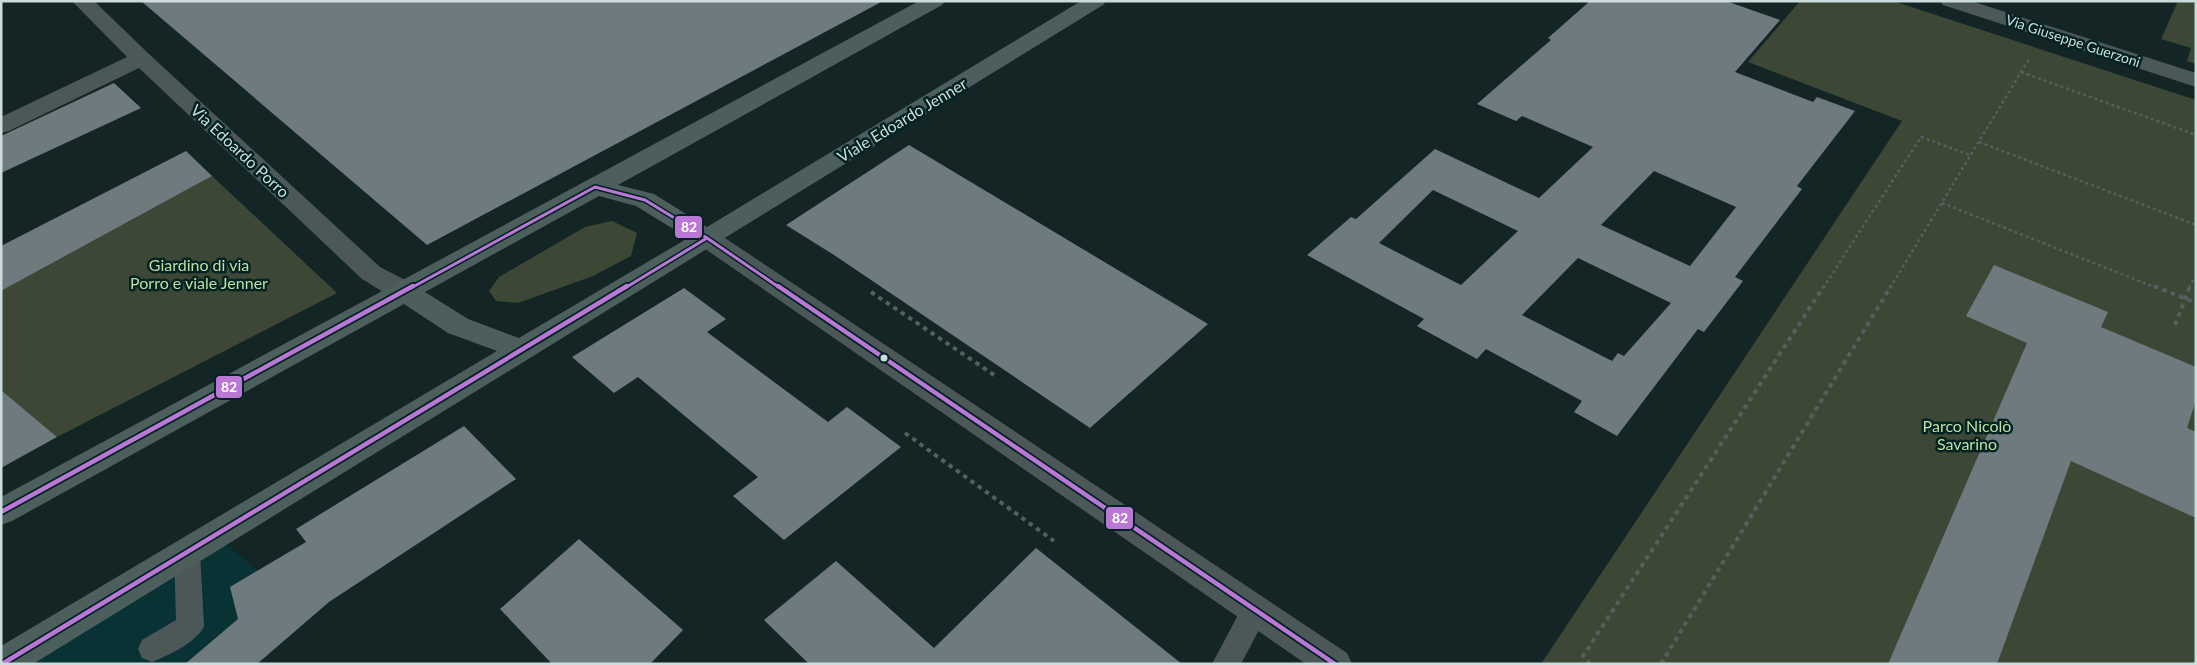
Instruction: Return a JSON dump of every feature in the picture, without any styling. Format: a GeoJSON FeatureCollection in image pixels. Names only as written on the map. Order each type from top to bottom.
{"type":"FeatureCollection","features":[{"type":"Feature","properties":{"kind":"main road"},"geometry":{"type":"LineString","coordinates":[[1,512],[935,1]]}},
{"type":"Feature","properties":{"kind":"main road","name":"Viale Edoardo Jenner"},"geometry":{"type":"LineString","coordinates":[[2,664],[708,238],[1096,1]]}},
{"type":"Feature","properties":{"kind":"main road"},"geometry":{"type":"LineString","coordinates":[[595,188],[645,200],[708,238]]}},
{"type":"Feature","properties":{"kind":"main road"},"geometry":{"type":"LineString","coordinates":[[404,291],[458,326],[522,350]]}},
{"type":"Feature","properties":{"kind":"street","name":"Via Edoardo Porro"},"geometry":{"type":"LineString","coordinates":[[82,1],[141,59],[371,273],[404,291]]}},
{"type":"Feature","properties":{"kind":"street","name":"Via Giuseppe Guerzoni"},"geometry":{"type":"LineString","coordinates":[[1950,1],[2196,80]]}},
{"type":"Feature","properties":{"kind":"street"},"geometry":{"type":"LineString","coordinates":[[1,126],[141,59]]}},
{"type":"Feature","properties":{"kind":"street"},"geometry":{"type":"LineString","coordinates":[[708,238],[1335,664]]}},
{"type":"Feature","properties":{"kind":"lane"},"geometry":{"type":"LineString","coordinates":[[152,649],[190,626],[187,552]]}},
{"type":"Feature","properties":{"kind":"lane"},"geometry":{"type":"LineString","coordinates":[[1226,664],[1256,609]]}},
{"type":"Feature","properties":{"kind":"path"},"geometry":{"type":"LineString","coordinates":[[1661,664],[2031,56]]}},
{"type":"Feature","properties":{"kind":"path"},"geometry":{"type":"LineString","coordinates":[[2021,72],[2196,135]]}},
{"type":"Feature","properties":{"kind":"path"},"geometry":{"type":"LineString","coordinates":[[1590,664],[1582,656],[1921,137],[1970,155]]}},
{"type":"Feature","properties":{"kind":"path"},"geometry":{"type":"LineString","coordinates":[[1978,142],[2196,225]]}},
{"type":"Feature","properties":{"kind":"path"},"geometry":{"type":"LineString","coordinates":[[1942,202],[2196,303]]}},
{"type":"Feature","properties":{"kind":"path"},"geometry":{"type":"LineString","coordinates":[[2174,325],[2184,298],[2196,275]]}},
{"type":"Feature","properties":{"kind":"path"},"geometry":{"type":"LineString","coordinates":[[871,292],[997,377]]}},
{"type":"Feature","properties":{"kind":"path"},"geometry":{"type":"LineString","coordinates":[[905,433],[1054,541]]}},
{"type":"Feature","properties":{"kind":"shaded area"},"geometry":{"type":"Polygon","coordinates":[[[220,539],[257,570],[319,611],[257,664],[13,664],[220,539]]]}},
{"type":"Feature","properties":{"kind":"green space","name":"Parco Nicolò Savarino"},"geometry":{"type":"Polygon","coordinates":[[[1800,1],[1893,1],[2196,100],[2196,664],[1541,664],[1902,121],[1748,62],[1800,1]]]}},
{"type":"Feature","properties":{"kind":"green space"},"geometry":{"type":"Polygon","coordinates":[[[2178,1],[2196,1],[2196,64],[2187,61],[2191,48],[2161,39],[2178,1]]]}},
{"type":"Feature","properties":{"kind":"green space","name":"Giardino di via Porro e viale Jenner"},"geometry":{"type":"Polygon","coordinates":[[[212,176],[337,293],[57,437],[1,390],[1,291],[212,176]]]}},
{"type":"Feature","properties":{"kind":"green space"},"geometry":{"type":"Polygon","coordinates":[[[612,221],[637,233],[631,256],[593,276],[518,303],[496,301],[489,291],[499,277],[585,227],[612,221]]]}},
{"type":"Feature","properties":{"kind":"building"},"geometry":{"type":"Polygon","coordinates":[[[141,1],[883,1],[427,245],[141,1]]]}},
{"type":"Feature","properties":{"kind":"building"},"geometry":{"type":"Polygon","coordinates":[[[1590,1],[1726,1],[1780,20],[1735,72],[1813,102],[1817,97],[1855,111],[1797,186],[1802,189],[1735,277],[1743,281],[1704,332],[1698,329],[1617,436],[1574,412],[1582,401],[1486,349],[1477,359],[1417,326],[1424,319],[1307,255],[1351,217],[1356,219],[1435,149],[1539,198],[1593,147],[1522,116],[1516,121],[1477,104],[1551,40],[1548,38],[1590,1]],[[1654,171],[1601,225],[1690,266],[1736,207],[1654,171]],[[1433,190],[1379,243],[1461,285],[1518,231],[1433,190]],[[1578,258],[1522,315],[1612,361],[1618,353],[1624,356],[1671,303],[1578,258]]]}},
{"type":"Feature","properties":{"kind":"building"},"geometry":{"type":"Polygon","coordinates":[[[114,83],[141,108],[1,173],[1,136],[114,83]]]}},
{"type":"Feature","properties":{"kind":"building"},"geometry":{"type":"Polygon","coordinates":[[[909,145],[1208,324],[1090,428],[834,255],[786,225],[909,145]]]}},
{"type":"Feature","properties":{"kind":"building"},"geometry":{"type":"Polygon","coordinates":[[[186,151],[212,176],[1,291],[1,246],[186,151]]]}},
{"type":"Feature","properties":{"kind":"building"},"geometry":{"type":"Polygon","coordinates":[[[1994,265],[2108,312],[2101,327],[2196,367],[2196,400],[2187,428],[2196,432],[2196,518],[2071,461],[1997,664],[1888,664],[2027,343],[1966,316],[1994,265]]]}},
{"type":"Feature","properties":{"kind":"building"},"geometry":{"type":"Polygon","coordinates":[[[684,288],[726,319],[707,332],[828,422],[847,407],[901,447],[784,540],[733,496],[758,477],[638,377],[614,393],[572,357],[684,288]]]}},
{"type":"Feature","properties":{"kind":"building"},"geometry":{"type":"Polygon","coordinates":[[[1,390],[57,437],[1,468],[1,390]]]}},
{"type":"Feature","properties":{"kind":"building"},"geometry":{"type":"Polygon","coordinates":[[[464,426],[516,479],[329,602],[257,664],[185,664],[238,619],[230,587],[306,542],[296,529],[464,426]]]}},
{"type":"Feature","properties":{"kind":"building"},"geometry":{"type":"Polygon","coordinates":[[[579,539],[683,630],[650,664],[552,664],[500,609],[579,539]]]}},
{"type":"Feature","properties":{"kind":"building"},"geometry":{"type":"Polygon","coordinates":[[[1036,548],[1182,664],[809,664],[764,620],[836,561],[934,648],[1036,548]]]}},
{"type":"Feature","properties":{"kind":"transit line","name":"82"},"geometry":{"type":"LineString","coordinates":[[1,512],[595,187],[645,200],[707,238],[1335,664]]}},
{"type":"Feature","properties":{"kind":"transit line","name":"82"},"geometry":{"type":"LineString","coordinates":[[2,664],[707,238]]}}]}
